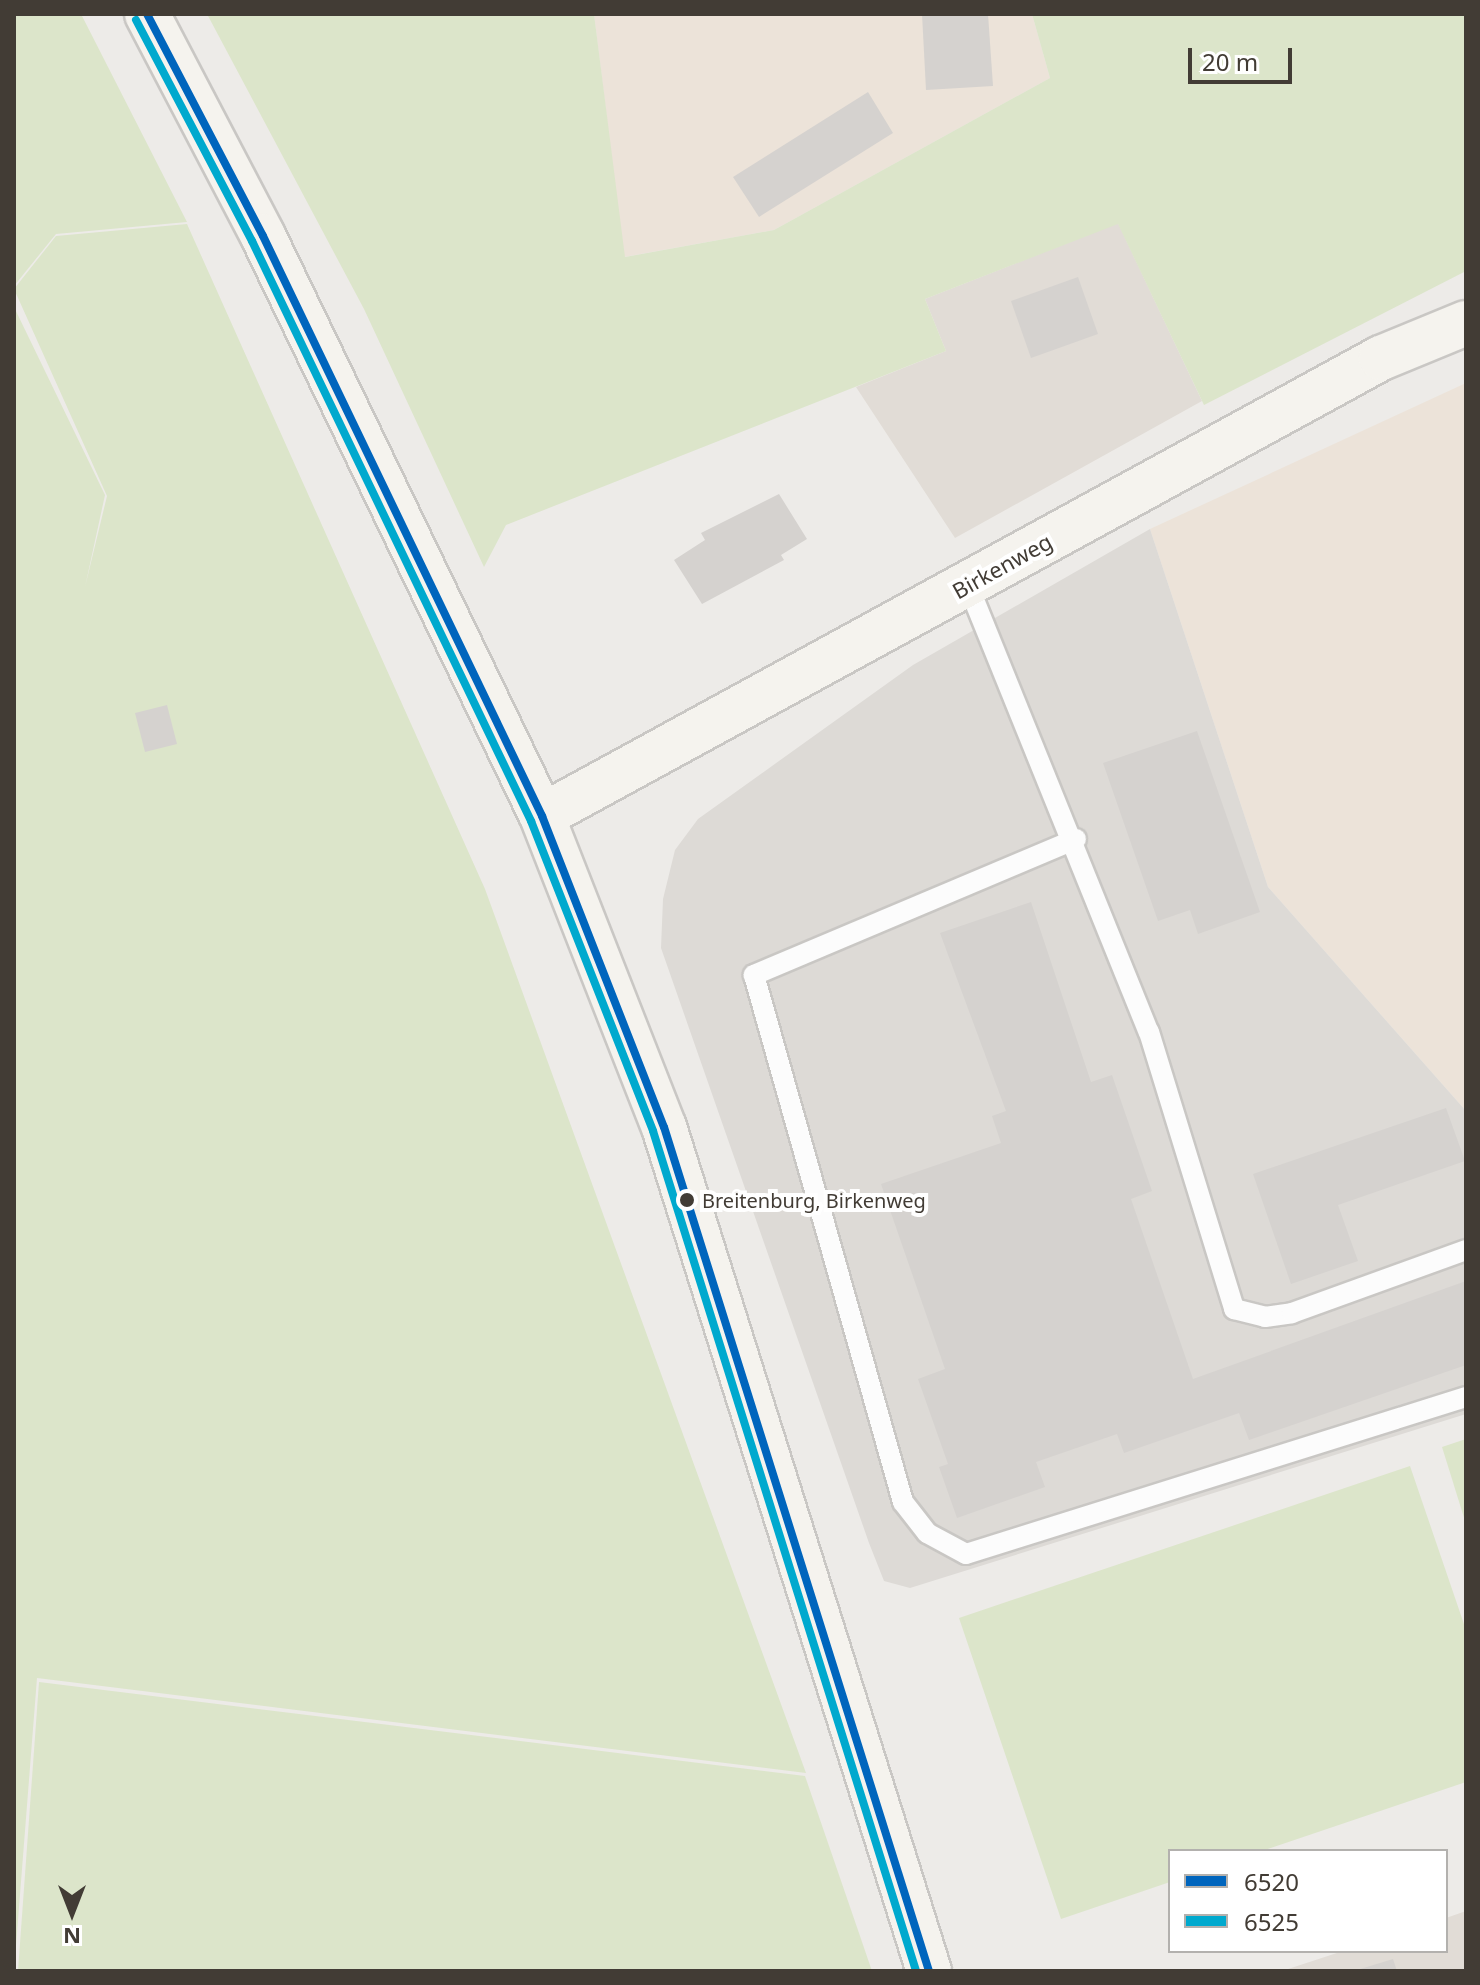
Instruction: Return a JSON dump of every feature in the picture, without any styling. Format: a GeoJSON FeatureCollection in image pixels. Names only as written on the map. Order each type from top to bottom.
{"type":"FeatureCollection","features":[{"type":"Feature","properties":{"kind":"main road"},"geometry":{"type":"LineString","coordinates":[[147,14],[263,236],[542,816],[664,1127],[929,1971]]}},
{"type":"Feature","properties":{"kind":"main road","name":"Birkenweg"},"geometry":{"type":"LineString","coordinates":[[542,816],[1381,358],[1466,323]]}},
{"type":"Feature","properties":{"kind":"lane"},"geometry":{"type":"LineString","coordinates":[[968,585],[1076,839],[1149,1032],[1234,1309],[1265,1317],[1292,1313],[1466,1250]]}},
{"type":"Feature","properties":{"kind":"lane"},"geometry":{"type":"LineString","coordinates":[[1076,839],[754,975],[903,1502],[927,1533],[966,1554],[1466,1397]]}},
{"type":"Feature","properties":{"kind":"shaded area"},"geometry":{"type":"Polygon","coordinates":[[[594,14],[1032,14],[1050,78],[774,230],[624,257],[594,14]]]}},
{"type":"Feature","properties":{"kind":"shaded area"},"geometry":{"type":"Polygon","coordinates":[[[1118,223],[1202,401],[955,538],[856,387],[946,351],[925,299],[1118,223]]]}},
{"type":"Feature","properties":{"kind":"shaded area"},"geometry":{"type":"Polygon","coordinates":[[[1466,383],[1466,1111],[1268,887],[1150,529],[1466,383]]]}},
{"type":"Feature","properties":{"kind":"shaded area"},"geometry":{"type":"Polygon","coordinates":[[[1150,529],[1268,887],[1466,1111],[1466,1414],[910,1588],[884,1581],[869,1543],[661,948],[663,899],[675,850],[698,819],[913,665],[1150,529]]]}},
{"type":"Feature","properties":{"kind":"shaded area"},"geometry":{"type":"Polygon","coordinates":[[[1466,1911],[1466,1971],[1282,1971],[1337,1953],[1448,1953],[1448,1917],[1466,1911]]]}},
{"type":"Feature","properties":{"kind":"green space"},"geometry":{"type":"Polygon","coordinates":[[[14,14],[81,14],[187,222],[56,234],[14,286],[14,14]]]}},
{"type":"Feature","properties":{"kind":"green space"},"geometry":{"type":"Polygon","coordinates":[[[207,14],[594,14],[625,257],[774,230],[1050,78],[1032,14],[1466,14],[1466,271],[1204,405],[1118,224],[925,299],[946,351],[506,525],[484,567],[364,309],[207,14]]]}},
{"type":"Feature","properties":{"kind":"green space"},"geometry":{"type":"Polygon","coordinates":[[[187,224],[485,889],[806,1773],[37,1678],[14,1971],[14,307],[105,495],[85,587],[107,496],[14,289],[56,236],[187,224]]]}},
{"type":"Feature","properties":{"kind":"green space"},"geometry":{"type":"Polygon","coordinates":[[[1466,1439],[1466,1524],[1442,1447],[1466,1439]]]}},
{"type":"Feature","properties":{"kind":"green space"},"geometry":{"type":"Polygon","coordinates":[[[1410,1466],[1466,1630],[1466,1782],[1268,1849],[1168,1849],[1168,1883],[1061,1919],[959,1618],[1410,1466]]]}},
{"type":"Feature","properties":{"kind":"green space"},"geometry":{"type":"Polygon","coordinates":[[[39,1682],[805,1776],[872,1971],[18,1971],[39,1682]]]}},
{"type":"Feature","properties":{"kind":"building"},"geometry":{"type":"Polygon","coordinates":[[[922,14],[988,14],[993,86],[926,90],[922,14]]]}},
{"type":"Feature","properties":{"kind":"building"},"geometry":{"type":"Polygon","coordinates":[[[868,92],[893,133],[759,217],[733,177],[868,92]]]}},
{"type":"Feature","properties":{"kind":"building"},"geometry":{"type":"Polygon","coordinates":[[[1078,277],[1098,334],[1031,358],[1011,301],[1078,277]]]}},
{"type":"Feature","properties":{"kind":"building"},"geometry":{"type":"Polygon","coordinates":[[[779,494],[807,539],[781,555],[784,560],[702,604],[674,560],[705,540],[701,533],[779,494]]]}},
{"type":"Feature","properties":{"kind":"building"},"geometry":{"type":"Polygon","coordinates":[[[167,705],[177,744],[145,752],[135,713],[167,705]]]}},
{"type":"Feature","properties":{"kind":"building"},"geometry":{"type":"Polygon","coordinates":[[[1197,731],[1260,912],[1198,934],[1190,910],[1158,921],[1103,763],[1197,731]]]}},
{"type":"Feature","properties":{"kind":"building"},"geometry":{"type":"Polygon","coordinates":[[[1031,902],[1091,1082],[1112,1075],[1152,1191],[1131,1199],[1193,1379],[1466,1281],[1466,1365],[1249,1440],[1239,1413],[1124,1453],[1117,1434],[1036,1462],[1045,1487],[957,1518],[939,1467],[948,1464],[918,1379],[945,1369],[881,1184],[1001,1143],[992,1116],[1006,1111],[940,933],[1031,902]]]}},
{"type":"Feature","properties":{"kind":"building"},"geometry":{"type":"Polygon","coordinates":[[[1446,1108],[1465,1161],[1338,1205],[1358,1261],[1291,1284],[1253,1174],[1446,1108]]]}},
{"type":"Feature","properties":{"kind":"building"},"geometry":{"type":"Polygon","coordinates":[[[1393,1959],[1397,1971],[1357,1971],[1357,1970],[1393,1959]]]}},
{"type":"Feature","properties":{"kind":"transit line","name":"6520"},"geometry":{"type":"LineString","coordinates":[[147,14],[263,236],[542,816],[664,1127],[929,1971]]}},
{"type":"Feature","properties":{"kind":"transit line","name":"6525"},"geometry":{"type":"LineString","coordinates":[[136,20],[252,241],[531,821],[653,1131],[916,1971]]}},
{"type":"Feature","properties":{"kind":"place","name":"Breitenburg, Birkenweg"},"geometry":{"type":"Point","coordinates":[687,1200]}}]}
